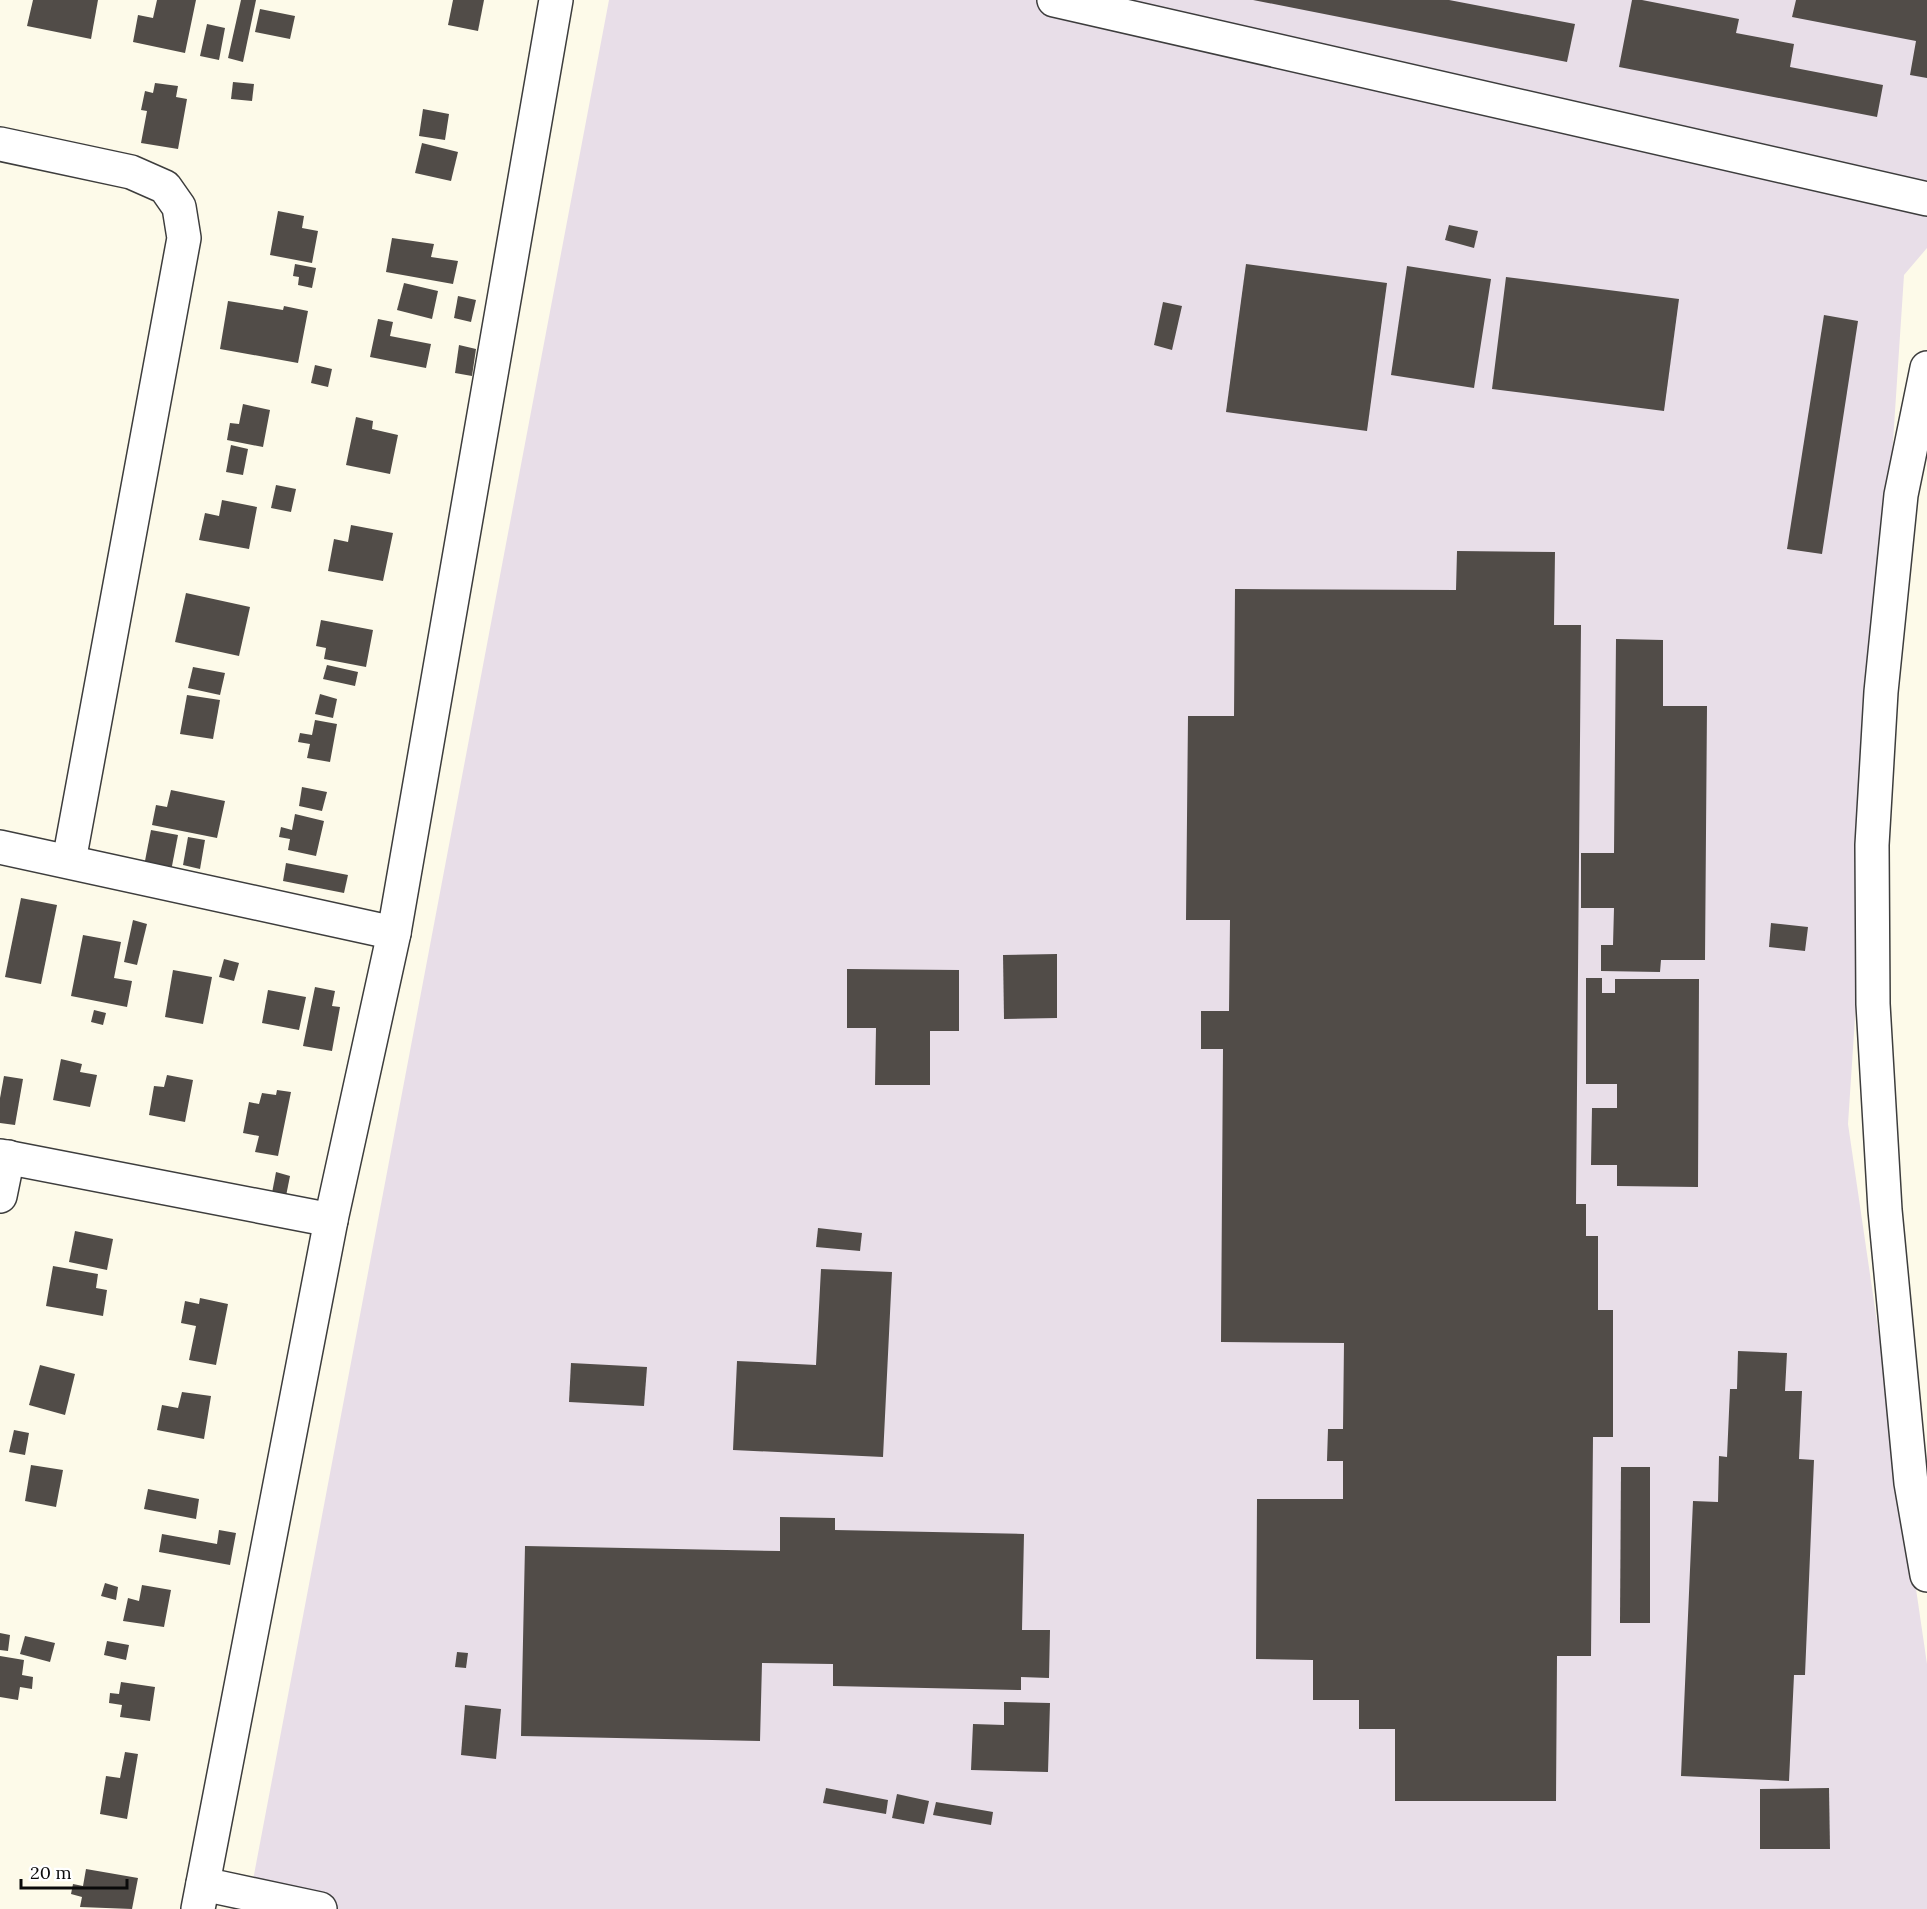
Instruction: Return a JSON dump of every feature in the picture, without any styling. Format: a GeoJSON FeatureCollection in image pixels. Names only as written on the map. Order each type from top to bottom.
{"type":"FeatureCollection","features":[{"type":"Feature","properties":{"kind":"street"},"geometry":{"type":"LineString","coordinates":[[320,1909],[200,1897],[331,1220],[394,933],[556,0]]}},
{"type":"Feature","properties":{"kind":"street"},"geometry":{"type":"LineString","coordinates":[[1054,0],[1927,199]]}},
{"type":"Feature","properties":{"kind":"street"},"geometry":{"type":"LineString","coordinates":[[0,144],[131,172],[165,187],[179,207],[184,238],[69,861]]}},
{"type":"Feature","properties":{"kind":"street"},"geometry":{"type":"LineString","coordinates":[[1927,368],[1901,495],[1881,692],[1872,857],[1873,1004],[1885,1210],[1911,1483],[1927,1575]]}},
{"type":"Feature","properties":{"kind":"street"},"geometry":{"type":"LineString","coordinates":[[0,847],[394,933]]}},
{"type":"Feature","properties":{"kind":"street"},"geometry":{"type":"LineString","coordinates":[[0,1196],[4,1156],[331,1220]]}},
{"type":"Feature","properties":{"kind":"shaded area"},"geometry":{"type":"Polygon","coordinates":[[[609,0],[1927,0],[1927,248],[1904,275],[1848,1124],[1927,1664],[1927,1909],[315,1909],[250,1896],[609,0]]]}},
{"type":"Feature","properties":{"kind":"building"},"geometry":{"type":"Polygon","coordinates":[[[33,0],[98,0],[91,39],[27,26],[33,0]]]}},
{"type":"Feature","properties":{"kind":"building"},"geometry":{"type":"Polygon","coordinates":[[[157,0],[196,0],[185,53],[133,42],[138,15],[153,18],[157,0]]]}},
{"type":"Feature","properties":{"kind":"building"},"geometry":{"type":"Polygon","coordinates":[[[241,0],[256,0],[243,62],[228,58],[241,0]]]}},
{"type":"Feature","properties":{"kind":"building"},"geometry":{"type":"Polygon","coordinates":[[[453,0],[484,0],[478,31],[448,25],[453,0]]]}},
{"type":"Feature","properties":{"kind":"building"},"geometry":{"type":"Polygon","coordinates":[[[1253,0],[1449,0],[1575,24],[1567,62],[1253,0]]]}},
{"type":"Feature","properties":{"kind":"building"},"geometry":{"type":"Polygon","coordinates":[[[1632,0],[1739,19],[1736,33],[1794,44],[1790,67],[1883,85],[1877,117],[1619,67],[1632,0]]]}},
{"type":"Feature","properties":{"kind":"building"},"geometry":{"type":"Polygon","coordinates":[[[1796,0],[1927,0],[1927,78],[1910,75],[1916,41],[1792,17],[1796,0]]]}},
{"type":"Feature","properties":{"kind":"building"},"geometry":{"type":"Polygon","coordinates":[[[260,9],[295,16],[290,39],[255,32],[260,9]]]}},
{"type":"Feature","properties":{"kind":"building"},"geometry":{"type":"Polygon","coordinates":[[[207,24],[225,28],[219,60],[200,56],[207,24]]]}},
{"type":"Feature","properties":{"kind":"building"},"geometry":{"type":"Polygon","coordinates":[[[233,82],[254,84],[252,101],[231,99],[233,82]]]}},
{"type":"Feature","properties":{"kind":"building"},"geometry":{"type":"Polygon","coordinates":[[[155,83],[178,86],[176,97],[187,99],[178,149],[141,143],[147,111],[141,110],[145,91],[153,93],[155,83]]]}},
{"type":"Feature","properties":{"kind":"building"},"geometry":{"type":"Polygon","coordinates":[[[423,109],[449,114],[445,140],[419,136],[423,109]]]}},
{"type":"Feature","properties":{"kind":"building"},"geometry":{"type":"Polygon","coordinates":[[[422,143],[458,152],[451,181],[415,173],[422,143]]]}},
{"type":"Feature","properties":{"kind":"building"},"geometry":{"type":"Polygon","coordinates":[[[278,211],[304,216],[302,228],[318,231],[312,263],[270,255],[278,211]]]}},
{"type":"Feature","properties":{"kind":"building"},"geometry":{"type":"Polygon","coordinates":[[[1449,225],[1478,231],[1474,248],[1445,240],[1449,225]]]}},
{"type":"Feature","properties":{"kind":"building"},"geometry":{"type":"Polygon","coordinates":[[[392,238],[434,244],[431,257],[458,261],[453,284],[386,272],[392,238]]]}},
{"type":"Feature","properties":{"kind":"building"},"geometry":{"type":"Polygon","coordinates":[[[295,264],[316,268],[312,288],[298,285],[299,277],[293,276],[295,264]]]}},
{"type":"Feature","properties":{"kind":"building"},"geometry":{"type":"Polygon","coordinates":[[[1246,264],[1387,283],[1367,431],[1226,412],[1246,264]]]}},
{"type":"Feature","properties":{"kind":"building"},"geometry":{"type":"Polygon","coordinates":[[[1407,266],[1491,279],[1474,388],[1391,375],[1407,266]]]}},
{"type":"Feature","properties":{"kind":"building"},"geometry":{"type":"Polygon","coordinates":[[[1506,277],[1679,299],[1664,411],[1492,389],[1506,277]]]}},
{"type":"Feature","properties":{"kind":"building"},"geometry":{"type":"Polygon","coordinates":[[[404,283],[438,291],[432,319],[397,310],[404,283]]]}},
{"type":"Feature","properties":{"kind":"building"},"geometry":{"type":"Polygon","coordinates":[[[458,296],[476,300],[471,322],[454,318],[458,296]]]}},
{"type":"Feature","properties":{"kind":"building"},"geometry":{"type":"Polygon","coordinates":[[[228,301],[283,310],[284,306],[308,311],[298,363],[220,349],[228,301]]]}},
{"type":"Feature","properties":{"kind":"building"},"geometry":{"type":"Polygon","coordinates":[[[1163,302],[1182,306],[1172,350],[1154,345],[1163,302]]]}},
{"type":"Feature","properties":{"kind":"building"},"geometry":{"type":"Polygon","coordinates":[[[1824,315],[1858,321],[1822,554],[1787,549],[1824,315]]]}},
{"type":"Feature","properties":{"kind":"building"},"geometry":{"type":"Polygon","coordinates":[[[378,319],[393,322],[390,336],[431,344],[426,368],[370,357],[378,319]]]}},
{"type":"Feature","properties":{"kind":"building"},"geometry":{"type":"Polygon","coordinates":[[[459,345],[476,349],[472,376],[455,373],[459,345]]]}},
{"type":"Feature","properties":{"kind":"building"},"geometry":{"type":"Polygon","coordinates":[[[315,365],[332,369],[328,387],[311,383],[315,365]]]}},
{"type":"Feature","properties":{"kind":"building"},"geometry":{"type":"Polygon","coordinates":[[[243,404],[270,410],[263,447],[227,440],[230,423],[239,424],[243,404]]]}},
{"type":"Feature","properties":{"kind":"building"},"geometry":{"type":"Polygon","coordinates":[[[356,417],[373,421],[372,429],[398,435],[390,474],[346,465],[356,417]]]}},
{"type":"Feature","properties":{"kind":"building"},"geometry":{"type":"Polygon","coordinates":[[[231,445],[248,449],[243,475],[226,472],[231,445]]]}},
{"type":"Feature","properties":{"kind":"building"},"geometry":{"type":"Polygon","coordinates":[[[276,485],[296,489],[291,512],[271,508],[276,485]]]}},
{"type":"Feature","properties":{"kind":"building"},"geometry":{"type":"Polygon","coordinates":[[[222,500],[257,507],[249,549],[199,540],[205,513],[219,516],[222,500]]]}},
{"type":"Feature","properties":{"kind":"building"},"geometry":{"type":"Polygon","coordinates":[[[351,525],[393,533],[383,581],[328,571],[334,539],[348,542],[351,525]]]}},
{"type":"Feature","properties":{"kind":"building"},"geometry":{"type":"Polygon","coordinates":[[[1457,551],[1555,552],[1554,625],[1581,625],[1576,1204],[1586,1204],[1586,1236],[1598,1236],[1598,1310],[1613,1310],[1613,1437],[1593,1437],[1591,1656],[1557,1656],[1556,1801],[1395,1801],[1395,1729],[1359,1729],[1359,1700],[1313,1700],[1313,1660],[1256,1659],[1257,1499],[1343,1499],[1343,1461],[1327,1461],[1328,1429],[1343,1429],[1344,1343],[1221,1342],[1223,1049],[1201,1049],[1201,1011],[1229,1011],[1230,920],[1186,920],[1188,716],[1234,716],[1235,589],[1456,590],[1457,551]]]}},
{"type":"Feature","properties":{"kind":"building"},"geometry":{"type":"Polygon","coordinates":[[[186,593],[250,607],[239,656],[175,642],[186,593]]]}},
{"type":"Feature","properties":{"kind":"building"},"geometry":{"type":"Polygon","coordinates":[[[321,620],[373,630],[366,667],[324,659],[326,648],[316,646],[321,620]]]}},
{"type":"Feature","properties":{"kind":"building"},"geometry":{"type":"Polygon","coordinates":[[[1616,639],[1663,640],[1663,706],[1707,706],[1705,960],[1661,960],[1660,972],[1601,971],[1601,945],[1613,945],[1614,908],[1581,908],[1581,853],[1614,853],[1616,639]]]}},
{"type":"Feature","properties":{"kind":"building"},"geometry":{"type":"Polygon","coordinates":[[[327,665],[358,672],[355,686],[323,679],[327,665]]]}},
{"type":"Feature","properties":{"kind":"building"},"geometry":{"type":"Polygon","coordinates":[[[193,667],[225,673],[220,695],[188,688],[193,667]]]}},
{"type":"Feature","properties":{"kind":"building"},"geometry":{"type":"Polygon","coordinates":[[[320,694],[337,699],[333,718],[315,714],[320,694]]]}},
{"type":"Feature","properties":{"kind":"building"},"geometry":{"type":"Polygon","coordinates":[[[187,695],[220,700],[213,739],[180,734],[187,695]]]}},
{"type":"Feature","properties":{"kind":"building"},"geometry":{"type":"Polygon","coordinates":[[[315,720],[337,724],[330,762],[307,758],[310,744],[298,742],[300,733],[312,735],[315,720]]]}},
{"type":"Feature","properties":{"kind":"building"},"geometry":{"type":"Polygon","coordinates":[[[302,787],[327,792],[322,811],[299,806],[302,787]]]}},
{"type":"Feature","properties":{"kind":"building"},"geometry":{"type":"Polygon","coordinates":[[[171,790],[225,801],[217,838],[152,825],[156,805],[167,807],[171,790]]]}},
{"type":"Feature","properties":{"kind":"building"},"geometry":{"type":"Polygon","coordinates":[[[295,814],[324,821],[316,856],[288,850],[290,839],[279,837],[281,827],[292,830],[295,814]]]}},
{"type":"Feature","properties":{"kind":"building"},"geometry":{"type":"Polygon","coordinates":[[[151,830],[178,835],[171,871],[144,866],[151,830]]]}},
{"type":"Feature","properties":{"kind":"building"},"geometry":{"type":"Polygon","coordinates":[[[188,837],[205,840],[200,869],[183,865],[188,837]]]}},
{"type":"Feature","properties":{"kind":"building"},"geometry":{"type":"Polygon","coordinates":[[[286,863],[348,875],[344,893],[283,881],[286,863]]]}},
{"type":"Feature","properties":{"kind":"building"},"geometry":{"type":"Polygon","coordinates":[[[21,898],[57,905],[41,984],[5,977],[21,898]]]}},
{"type":"Feature","properties":{"kind":"building"},"geometry":{"type":"Polygon","coordinates":[[[133,920],[147,924],[137,965],[124,962],[133,920]]]}},
{"type":"Feature","properties":{"kind":"building"},"geometry":{"type":"Polygon","coordinates":[[[1771,923],[1808,927],[1805,951],[1769,947],[1771,923]]]}},
{"type":"Feature","properties":{"kind":"building"},"geometry":{"type":"Polygon","coordinates":[[[83,935],[121,942],[114,978],[132,981],[127,1007],[71,996],[83,935]]]}},
{"type":"Feature","properties":{"kind":"building"},"geometry":{"type":"Polygon","coordinates":[[[1057,954],[1057,1018],[1004,1019],[1003,955],[1057,954]]]}},
{"type":"Feature","properties":{"kind":"building"},"geometry":{"type":"Polygon","coordinates":[[[224,959],[239,963],[234,981],[219,977],[224,959]]]}},
{"type":"Feature","properties":{"kind":"building"},"geometry":{"type":"Polygon","coordinates":[[[847,969],[959,970],[959,1031],[930,1031],[930,1085],[875,1085],[876,1028],[847,1028],[847,969]]]}},
{"type":"Feature","properties":{"kind":"building"},"geometry":{"type":"Polygon","coordinates":[[[173,970],[212,977],[203,1024],[165,1017],[173,970]]]}},
{"type":"Feature","properties":{"kind":"building"},"geometry":{"type":"Polygon","coordinates":[[[1586,978],[1602,978],[1602,993],[1615,993],[1615,979],[1699,979],[1698,1187],[1617,1186],[1617,1165],[1591,1165],[1592,1108],[1617,1108],[1617,1084],[1586,1084],[1586,978]]]}},
{"type":"Feature","properties":{"kind":"building"},"geometry":{"type":"Polygon","coordinates":[[[315,987],[335,991],[332,1006],[340,1007],[332,1051],[303,1046],[315,987]]]}},
{"type":"Feature","properties":{"kind":"building"},"geometry":{"type":"Polygon","coordinates":[[[268,990],[306,997],[299,1030],[262,1023],[268,990]]]}},
{"type":"Feature","properties":{"kind":"building"},"geometry":{"type":"Polygon","coordinates":[[[94,1010],[106,1013],[103,1025],[91,1022],[94,1010]]]}},
{"type":"Feature","properties":{"kind":"building"},"geometry":{"type":"Polygon","coordinates":[[[61,1059],[82,1064],[80,1072],[97,1075],[90,1107],[53,1100],[61,1059]]]}},
{"type":"Feature","properties":{"kind":"building"},"geometry":{"type":"Polygon","coordinates":[[[167,1075],[193,1080],[185,1122],[149,1115],[154,1086],[164,1087],[167,1075]]]}},
{"type":"Feature","properties":{"kind":"building"},"geometry":{"type":"Polygon","coordinates":[[[4,1076],[23,1079],[15,1125],[0,1123],[0,1098],[4,1076]]]}},
{"type":"Feature","properties":{"kind":"building"},"geometry":{"type":"Polygon","coordinates":[[[277,1090],[291,1092],[278,1156],[255,1152],[259,1136],[243,1133],[249,1102],[259,1104],[262,1093],[276,1095],[277,1090]]]}},
{"type":"Feature","properties":{"kind":"building"},"geometry":{"type":"Polygon","coordinates":[[[276,1172],[290,1176],[286,1196],[272,1193],[276,1172]]]}},
{"type":"Feature","properties":{"kind":"building"},"geometry":{"type":"Polygon","coordinates":[[[818,1228],[862,1233],[860,1251],[816,1247],[818,1228]]]}},
{"type":"Feature","properties":{"kind":"building"},"geometry":{"type":"Polygon","coordinates":[[[75,1231],[113,1239],[107,1270],[69,1262],[75,1231]]]}},
{"type":"Feature","properties":{"kind":"building"},"geometry":{"type":"Polygon","coordinates":[[[53,1266],[98,1274],[96,1288],[107,1290],[103,1316],[46,1306],[53,1266]]]}},
{"type":"Feature","properties":{"kind":"building"},"geometry":{"type":"Polygon","coordinates":[[[821,1269],[892,1272],[883,1457],[733,1450],[737,1361],[816,1365],[821,1269]]]}},
{"type":"Feature","properties":{"kind":"building"},"geometry":{"type":"Polygon","coordinates":[[[200,1298],[228,1304],[216,1365],[189,1360],[196,1326],[181,1323],[185,1301],[199,1304],[200,1298]]]}},
{"type":"Feature","properties":{"kind":"building"},"geometry":{"type":"Polygon","coordinates":[[[1738,1351],[1787,1353],[1785,1391],[1802,1391],[1799,1459],[1814,1460],[1805,1675],[1794,1675],[1789,1781],[1681,1776],[1693,1501],[1718,1502],[1719,1456],[1727,1457],[1730,1389],[1737,1389],[1738,1351]]]}},
{"type":"Feature","properties":{"kind":"building"},"geometry":{"type":"Polygon","coordinates":[[[571,1363],[647,1367],[644,1406],[569,1402],[571,1363]]]}},
{"type":"Feature","properties":{"kind":"building"},"geometry":{"type":"Polygon","coordinates":[[[40,1365],[75,1374],[65,1415],[29,1405],[40,1365]]]}},
{"type":"Feature","properties":{"kind":"building"},"geometry":{"type":"Polygon","coordinates":[[[182,1392],[211,1396],[204,1439],[157,1430],[162,1405],[178,1408],[182,1392]]]}},
{"type":"Feature","properties":{"kind":"building"},"geometry":{"type":"Polygon","coordinates":[[[14,1430],[29,1433],[25,1455],[9,1452],[14,1430]]]}},
{"type":"Feature","properties":{"kind":"building"},"geometry":{"type":"Polygon","coordinates":[[[31,1465],[63,1470],[56,1507],[25,1501],[31,1465]]]}},
{"type":"Feature","properties":{"kind":"building"},"geometry":{"type":"Polygon","coordinates":[[[1621,1467],[1650,1467],[1650,1623],[1620,1623],[1621,1467]]]}},
{"type":"Feature","properties":{"kind":"building"},"geometry":{"type":"Polygon","coordinates":[[[148,1489],[199,1499],[196,1519],[144,1509],[148,1489]]]}},
{"type":"Feature","properties":{"kind":"building"},"geometry":{"type":"Polygon","coordinates":[[[780,1517],[835,1518],[835,1530],[1024,1534],[1022,1630],[1050,1630],[1049,1678],[1021,1677],[1021,1690],[833,1686],[833,1664],[762,1663],[760,1741],[521,1736],[525,1546],[780,1551],[780,1517]]]}},
{"type":"Feature","properties":{"kind":"building"},"geometry":{"type":"Polygon","coordinates":[[[219,1530],[236,1533],[230,1565],[159,1552],[162,1534],[217,1544],[219,1530]]]}},
{"type":"Feature","properties":{"kind":"building"},"geometry":{"type":"Polygon","coordinates":[[[105,1583],[118,1587],[116,1600],[101,1596],[105,1583]]]}},
{"type":"Feature","properties":{"kind":"building"},"geometry":{"type":"Polygon","coordinates":[[[142,1585],[171,1590],[164,1627],[123,1621],[128,1598],[139,1601],[142,1585]]]}},
{"type":"Feature","properties":{"kind":"building"},"geometry":{"type":"Polygon","coordinates":[[[0,1633],[10,1635],[8,1651],[0,1650],[0,1633]]]}},
{"type":"Feature","properties":{"kind":"building"},"geometry":{"type":"Polygon","coordinates":[[[25,1636],[55,1643],[50,1662],[20,1654],[25,1636]]]}},
{"type":"Feature","properties":{"kind":"building"},"geometry":{"type":"Polygon","coordinates":[[[107,1641],[129,1645],[126,1660],[104,1655],[107,1641]]]}},
{"type":"Feature","properties":{"kind":"building"},"geometry":{"type":"Polygon","coordinates":[[[457,1652],[468,1653],[466,1668],[455,1667],[457,1652]]]}},
{"type":"Feature","properties":{"kind":"building"},"geometry":{"type":"Polygon","coordinates":[[[0,1656],[24,1660],[22,1675],[33,1677],[32,1689],[20,1687],[18,1700],[0,1697],[0,1656]]]}},
{"type":"Feature","properties":{"kind":"building"},"geometry":{"type":"Polygon","coordinates":[[[121,1682],[155,1687],[150,1721],[120,1717],[122,1705],[109,1703],[110,1693],[119,1694],[121,1682]]]}},
{"type":"Feature","properties":{"kind":"building"},"geometry":{"type":"Polygon","coordinates":[[[1004,1702],[1050,1703],[1048,1772],[971,1770],[973,1724],[1004,1725],[1004,1702]]]}},
{"type":"Feature","properties":{"kind":"building"},"geometry":{"type":"Polygon","coordinates":[[[465,1705],[501,1709],[496,1759],[461,1755],[465,1705]]]}},
{"type":"Feature","properties":{"kind":"building"},"geometry":{"type":"Polygon","coordinates":[[[125,1752],[138,1754],[127,1819],[100,1814],[106,1776],[120,1778],[125,1752]]]}},
{"type":"Feature","properties":{"kind":"building"},"geometry":{"type":"Polygon","coordinates":[[[826,1788],[888,1800],[886,1814],[823,1803],[826,1788]]]}},
{"type":"Feature","properties":{"kind":"building"},"geometry":{"type":"Polygon","coordinates":[[[1829,1788],[1830,1849],[1760,1849],[1760,1789],[1829,1788]]]}},
{"type":"Feature","properties":{"kind":"building"},"geometry":{"type":"Polygon","coordinates":[[[897,1794],[929,1801],[924,1824],[892,1818],[897,1794]]]}},
{"type":"Feature","properties":{"kind":"building"},"geometry":{"type":"Polygon","coordinates":[[[936,1802],[993,1812],[991,1825],[933,1815],[936,1802]]]}},
{"type":"Feature","properties":{"kind":"building"},"geometry":{"type":"Polygon","coordinates":[[[86,1869],[138,1878],[132,1909],[80,1907],[82,1897],[71,1894],[73,1884],[83,1886],[86,1869]]]}}]}
